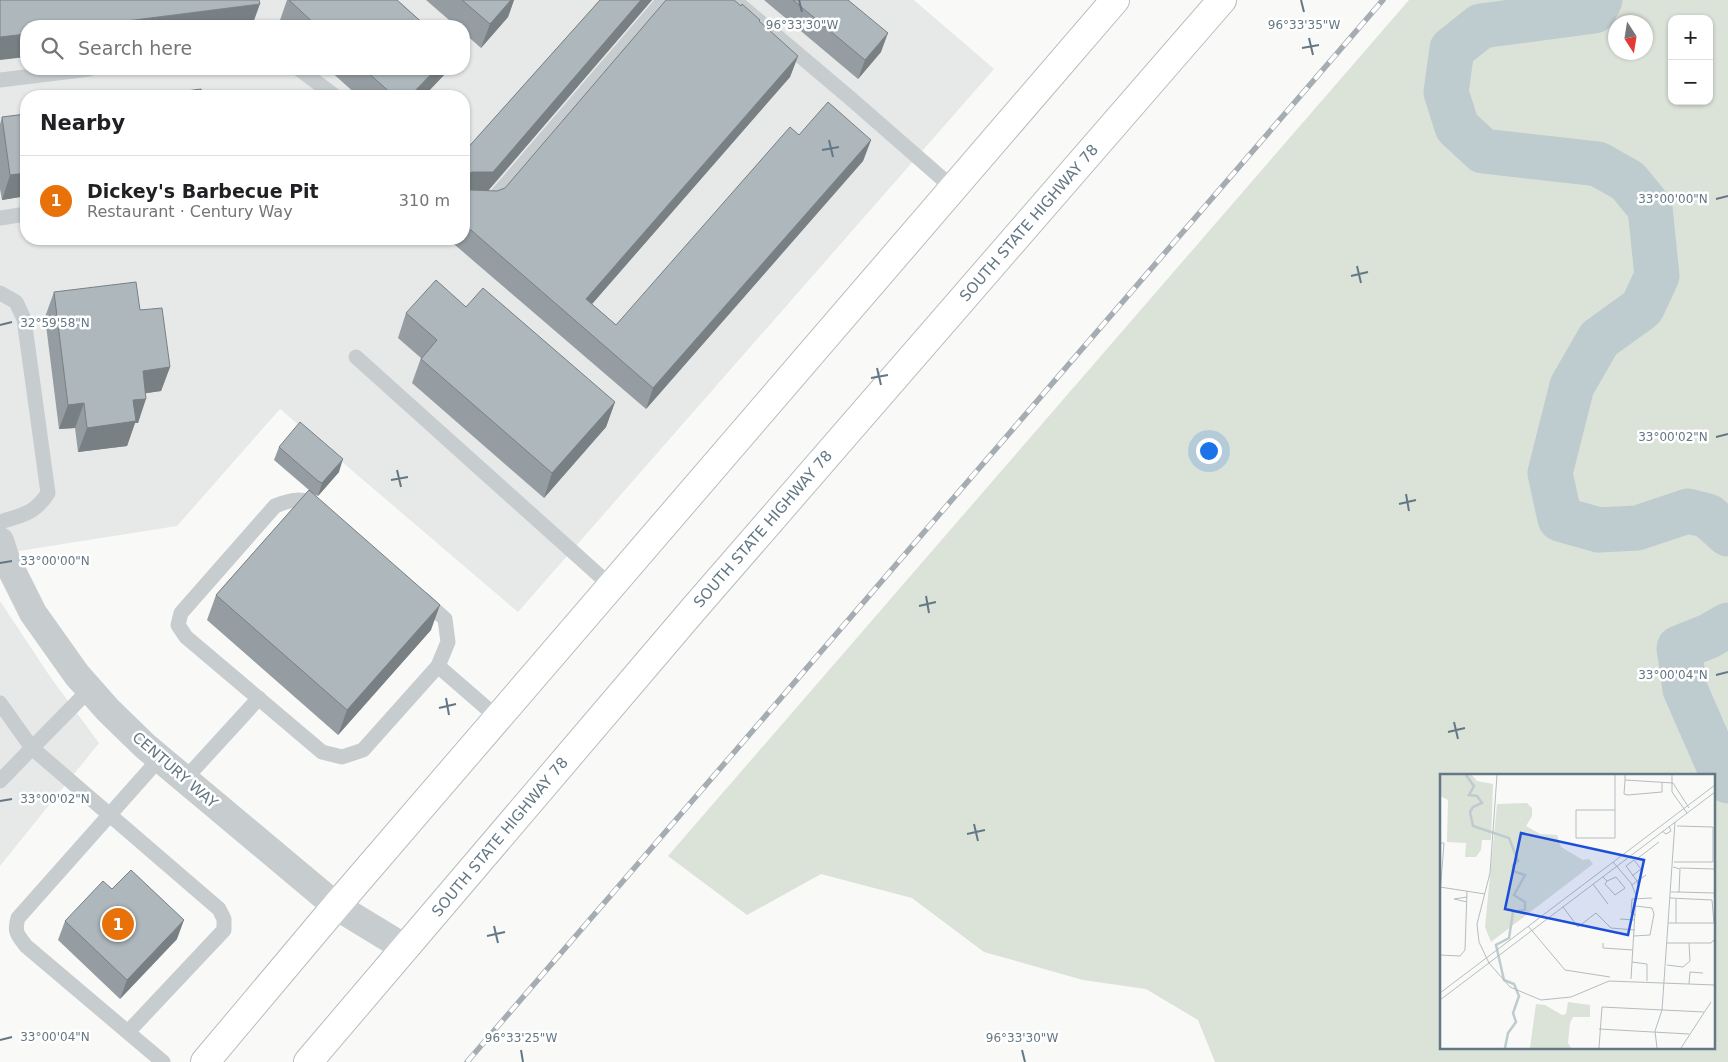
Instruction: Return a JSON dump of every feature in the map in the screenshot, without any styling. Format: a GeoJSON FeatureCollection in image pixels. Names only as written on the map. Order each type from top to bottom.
{"type":"FeatureCollection","features":[{"type":"Feature","properties":{"kind":"main road"},"geometry":{"type":"LineString","coordinates":[[205,1062],[336,906],[1115,0]]}},
{"type":"Feature","properties":{"kind":"main road","name":"SOUTH STATE HIGHWAY 78"},"geometry":{"type":"LineString","coordinates":[[308,1062],[705,596],[1222,0]]}},
{"type":"Feature","properties":{"kind":"street","name":"CENTURY WAY"},"geometry":{"type":"LineString","coordinates":[[0,541],[6,559],[33,613],[77,675],[108,710],[160,758],[336,906],[405,948]]}},
{"type":"Feature","properties":{"kind":"lane"},"geometry":{"type":"LineString","coordinates":[[470,202],[490,203],[664,0]]}},
{"type":"Feature","properties":{"kind":"lane"},"geometry":{"type":"LineString","coordinates":[[734,0],[953,188]]}},
{"type":"Feature","properties":{"kind":"lane"},"geometry":{"type":"LineString","coordinates":[[0,80],[40,75]]}},
{"type":"Feature","properties":{"kind":"lane"},"geometry":{"type":"LineString","coordinates":[[307,75],[327,90]]}},
{"type":"Feature","properties":{"kind":"lane"},"geometry":{"type":"LineString","coordinates":[[0,218],[20,215]]}},
{"type":"Feature","properties":{"kind":"lane"},"geometry":{"type":"LineString","coordinates":[[0,293],[16,302],[24,319],[48,493],[40,505],[27,513],[0,522]]}},
{"type":"Feature","properties":{"kind":"lane"},"geometry":{"type":"LineString","coordinates":[[356,357],[611,586]]}},
{"type":"Feature","properties":{"kind":"lane"},"geometry":{"type":"LineString","coordinates":[[327,515],[312,503],[293,499],[275,506],[181,613],[178,625],[186,637],[322,752],[342,757],[363,750],[438,666],[448,642],[445,619],[414,591]]}},
{"type":"Feature","properties":{"kind":"lane"},"geometry":{"type":"LineString","coordinates":[[438,666],[498,718]]}},
{"type":"Feature","properties":{"kind":"lane"},"geometry":{"type":"LineString","coordinates":[[0,781],[90,689]]}},
{"type":"Feature","properties":{"kind":"lane"},"geometry":{"type":"LineString","coordinates":[[185,779],[259,698]]}},
{"type":"Feature","properties":{"kind":"lane"},"geometry":{"type":"LineString","coordinates":[[0,703],[32,748],[219,909],[224,918],[224,930],[128,1032]]}},
{"type":"Feature","properties":{"kind":"lane"},"geometry":{"type":"LineString","coordinates":[[160,758],[18,918],[15,929],[26,946],[164,1062]]}},
{"type":"Feature","properties":{"kind":"shaded area"},"geometry":{"type":"Polygon","coordinates":[[[0,0],[914,0],[994,69],[518,612],[280,409],[177,526],[0,554],[0,0]]]}},
{"type":"Feature","properties":{"kind":"shaded area"},"geometry":{"type":"Polygon","coordinates":[[[1409,0],[1728,0],[1728,1062],[1215,1062],[1198,1020],[1146,989],[1083,980],[984,952],[912,898],[821,874],[747,915],[668,856],[1409,0]]]}},
{"type":"Feature","properties":{"kind":"shaded area"},"geometry":{"type":"Polygon","coordinates":[[[0,601],[51,678],[99,743],[0,866],[0,601]]]}},
{"type":"Feature","properties":{"kind":"building"},"geometry":{"type":"Polygon","coordinates":[[[0,0],[259,0],[260,4],[134,20],[20,20],[20,35],[0,37],[0,0]]]}},
{"type":"Feature","properties":{"kind":"building"},"geometry":{"type":"Polygon","coordinates":[[[289,0],[397,0],[419,20],[311,20],[289,0]]]}},
{"type":"Feature","properties":{"kind":"building"},"geometry":{"type":"Polygon","coordinates":[[[462,0],[511,0],[490,24],[462,0]]]}},
{"type":"Feature","properties":{"kind":"building"},"geometry":{"type":"Polygon","coordinates":[[[600,0],[641,0],[493,172],[470,173],[470,145],[600,0]]]}},
{"type":"Feature","properties":{"kind":"building"},"geometry":{"type":"Polygon","coordinates":[[[666,0],[734,0],[741,6],[742,4],[798,56],[586,299],[616,325],[790,127],[799,135],[828,102],[871,140],[653,388],[470,229],[470,190],[497,191],[505,188],[666,0]]]}},
{"type":"Feature","properties":{"kind":"building"},"geometry":{"type":"Polygon","coordinates":[[[793,0],[848,0],[888,33],[865,60],[793,0]]]}},
{"type":"Feature","properties":{"kind":"building"},"geometry":{"type":"Polygon","coordinates":[[[371,75],[430,75],[416,90],[387,90],[371,75]]]}},
{"type":"Feature","properties":{"kind":"building"},"geometry":{"type":"Polygon","coordinates":[[[20,115],[20,174],[10,175],[2,117],[20,115]]]}},
{"type":"Feature","properties":{"kind":"building"},"geometry":{"type":"Polygon","coordinates":[[[436,280],[466,307],[483,288],[615,402],[552,473],[421,359],[437,340],[406,313],[436,280]]]}},
{"type":"Feature","properties":{"kind":"building"},"geometry":{"type":"Polygon","coordinates":[[[136,282],[140,310],[162,308],[170,367],[143,371],[146,399],[133,400],[136,421],[87,428],[84,403],[68,405],[54,292],[136,282]]]}},
{"type":"Feature","properties":{"kind":"building"},"geometry":{"type":"Polygon","coordinates":[[[300,422],[343,459],[322,483],[279,447],[300,422]]]}},
{"type":"Feature","properties":{"kind":"building"},"geometry":{"type":"Polygon","coordinates":[[[309,490],[440,605],[347,710],[216,595],[309,490]]]}},
{"type":"Feature","properties":{"kind":"building"},"geometry":{"type":"Polygon","coordinates":[[[131,870],[184,920],[127,980],[65,921],[103,881],[112,889],[131,870]]]}},
{"type":"Feature","properties":{"kind":"waterway"},"geometry":{"type":"LineString","coordinates":[[1600,0],[1594,11],[1481,26],[1452,49],[1446,92],[1457,127],[1483,151],[1598,164],[1628,181],[1650,208],[1657,276],[1642,308],[1599,339],[1572,386],[1550,473],[1560,519],[1599,530],[1637,528],[1688,511],[1708,516],[1728,534]]}},
{"type":"Feature","properties":{"kind":"waterway"},"geometry":{"type":"LineString","coordinates":[[1728,625],[1709,636],[1679,648],[1685,689],[1723,776],[1728,781]]}},
{"type":"Feature","properties":{"kind":"railway"},"geometry":{"type":"LineString","coordinates":[[467,1062],[1383,0]]}},
{"type":"Feature","properties":{"kind":"place","name":"Dickey's Barbecue Pit"},"geometry":{"type":"Point","coordinates":[118,924]}}]}
